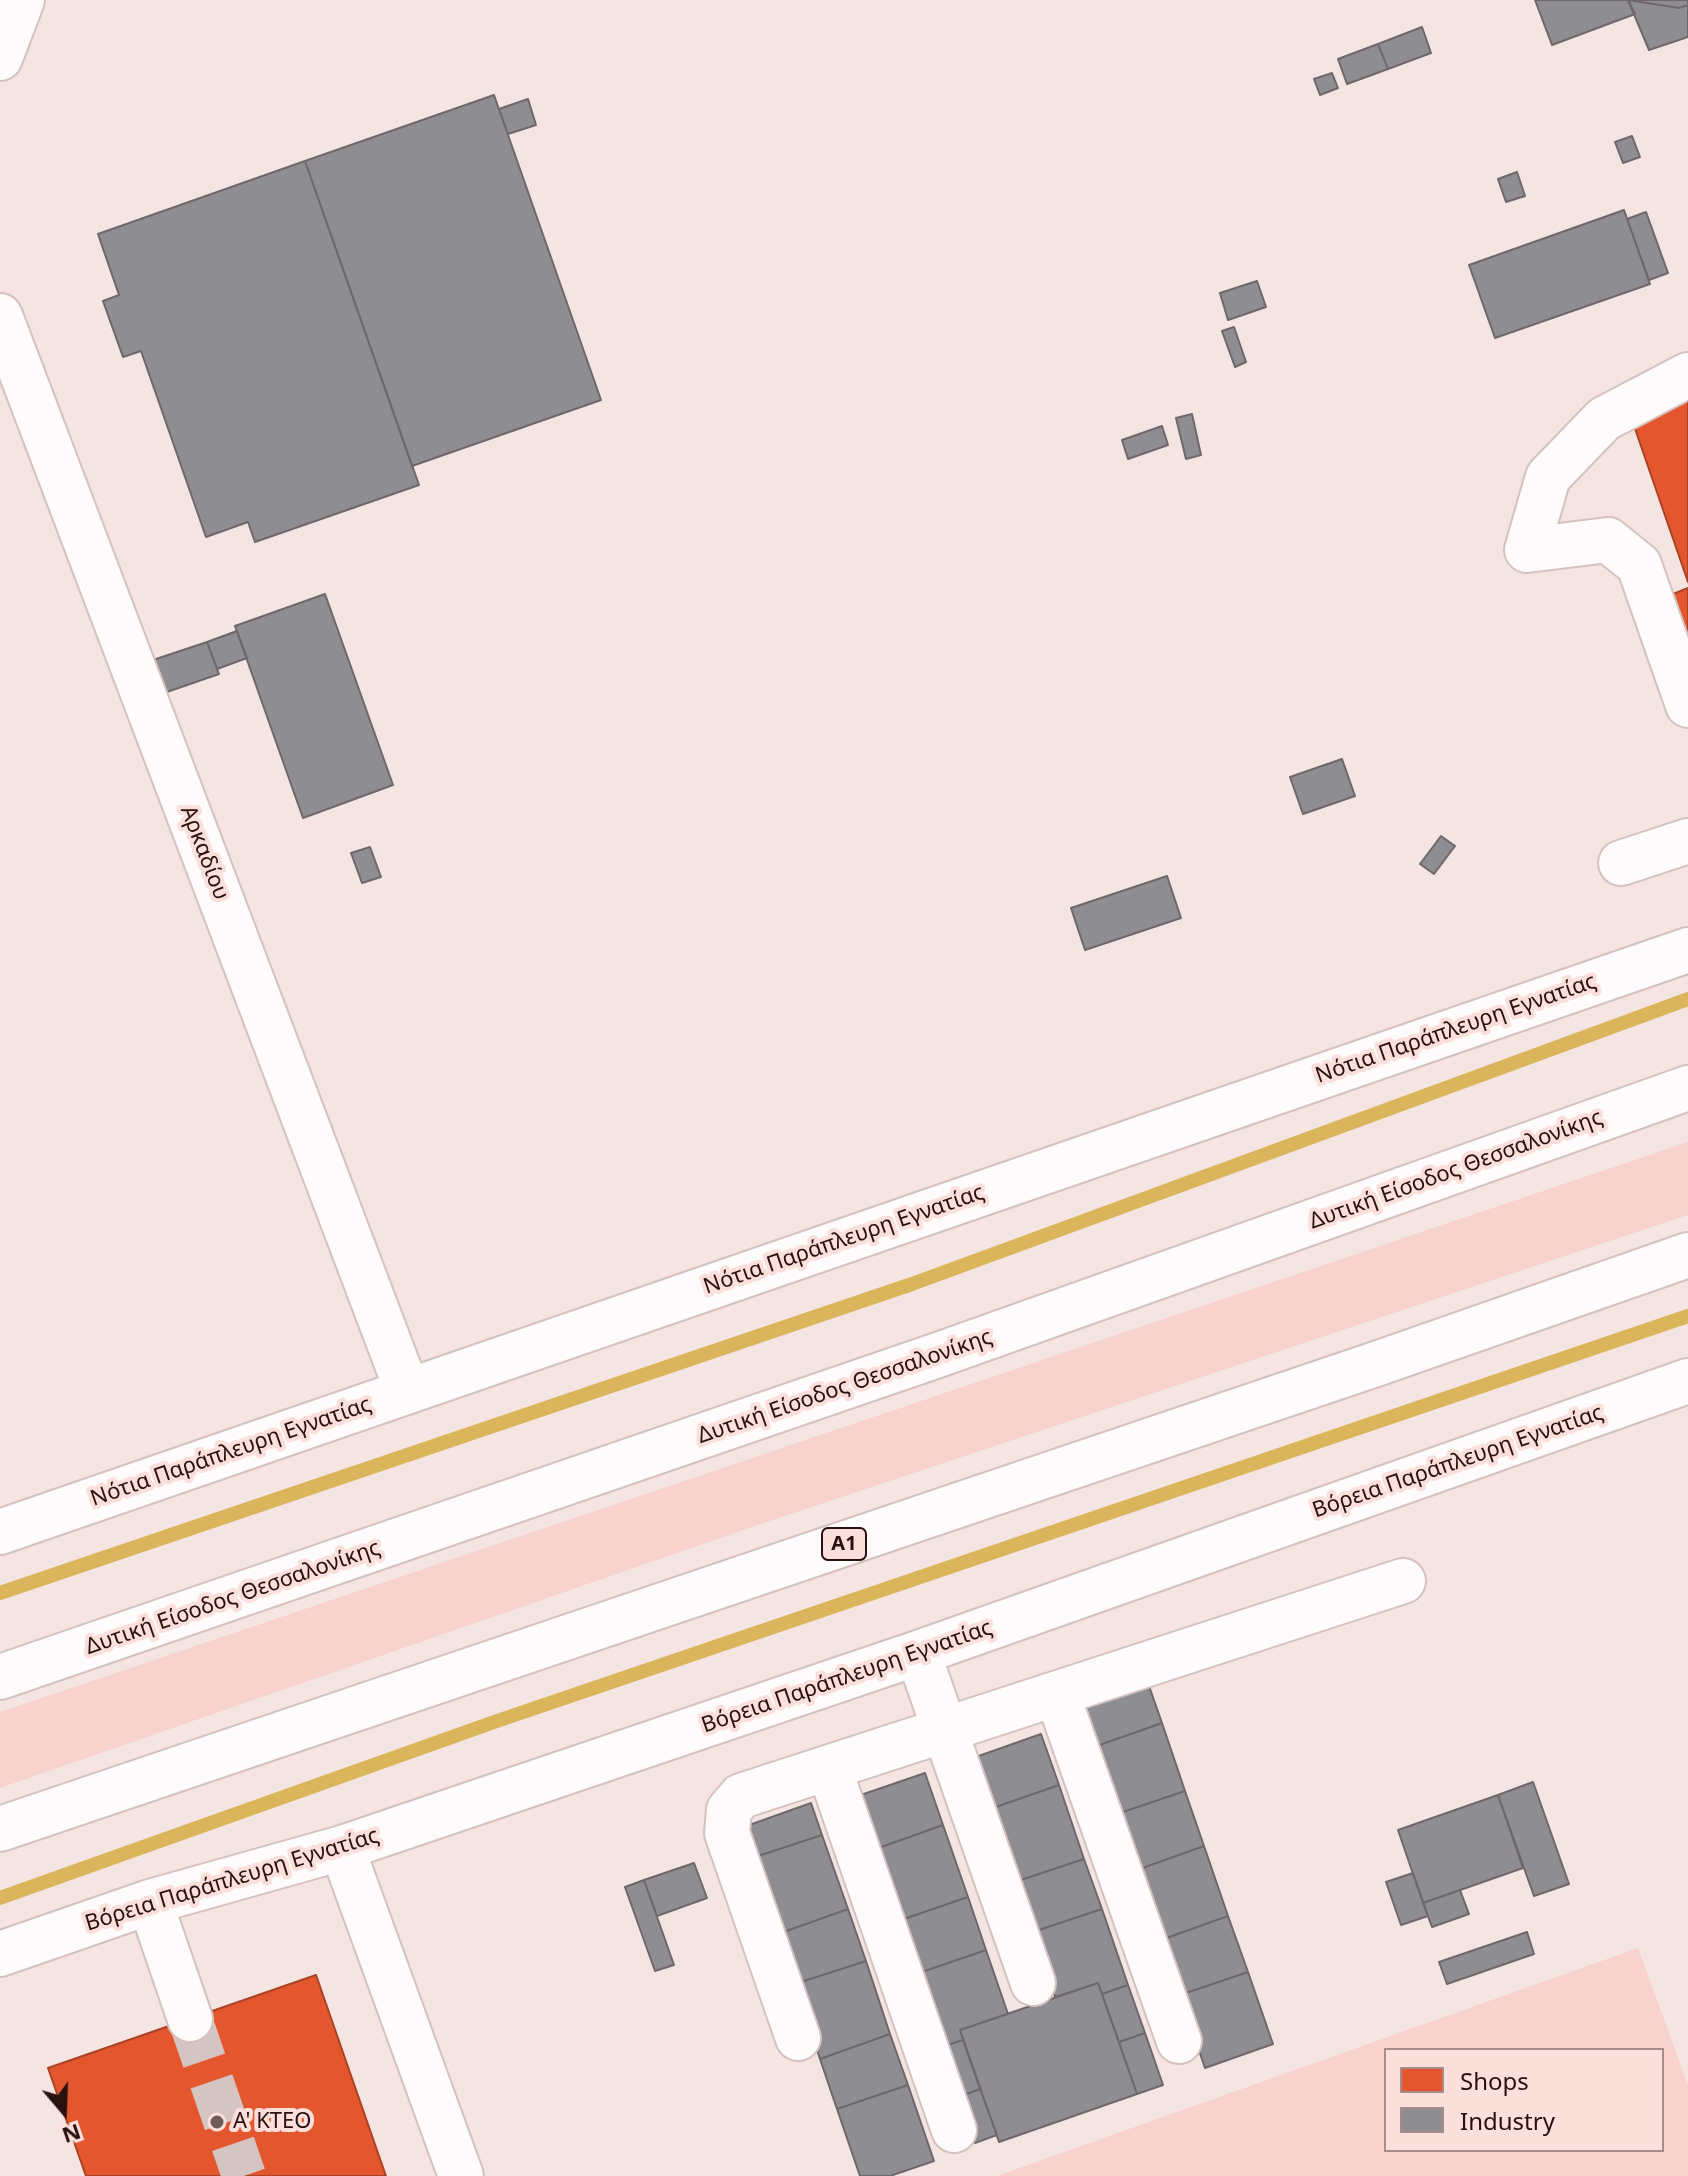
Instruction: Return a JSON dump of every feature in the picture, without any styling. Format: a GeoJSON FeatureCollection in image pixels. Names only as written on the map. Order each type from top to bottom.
{"type":"FeatureCollection","features":[{"type":"Feature","properties":{"kind":"main road"},"geometry":{"type":"LineString","coordinates":[[0,58],[22,0]]}},
{"type":"Feature","properties":{"kind":"main road","name":"Αρκαδίου"},"geometry":{"type":"LineString","coordinates":[[0,316],[407,1390]]}},
{"type":"Feature","properties":{"kind":"main road"},"geometry":{"type":"LineString","coordinates":[[1688,375],[1604,419],[1548,477],[1527,550],[1608,540],[1639,565],[1688,705]]}},
{"type":"Feature","properties":{"kind":"main road"},"geometry":{"type":"LineString","coordinates":[[1621,863],[1688,841]]}},
{"type":"Feature","properties":{"kind":"main road"},"geometry":{"type":"LineString","coordinates":[[1688,919],[1688,931]]}},
{"type":"Feature","properties":{"kind":"main road","name":"Νότια Παράπλευρη Εγνατίας"},"geometry":{"type":"LineString","coordinates":[[0,1532],[1688,950]]}},
{"type":"Feature","properties":{"kind":"main road","name":"Δυτική Είσοδος Θεσσαλονίκης"},"geometry":{"type":"LineString","coordinates":[[0,1677],[938,1355],[1688,1088]]}},
{"type":"Feature","properties":{"kind":"main road","name":"Α1"},"geometry":{"type":"LineString","coordinates":[[0,1829],[1376,1364],[1688,1255]]}},
{"type":"Feature","properties":{"kind":"main road","name":"Βόρεια Παράπλευρη Εγνατίας"},"geometry":{"type":"LineString","coordinates":[[0,1954],[150,1902],[342,1848],[918,1653],[1688,1381]]}},
{"type":"Feature","properties":{"kind":"main road"},"geometry":{"type":"LineString","coordinates":[[798,2038],[727,1833],[729,1810],[741,1796],[1403,1581]]}},
{"type":"Feature","properties":{"kind":"main road"},"geometry":{"type":"LineString","coordinates":[[918,1653],[1033,1983]]}},
{"type":"Feature","properties":{"kind":"main road"},"geometry":{"type":"LineString","coordinates":[[1057,1694],[1179,2041]]}},
{"type":"Feature","properties":{"kind":"main road"},"geometry":{"type":"LineString","coordinates":[[829,1768],[954,2130]]}},
{"type":"Feature","properties":{"kind":"main road"},"geometry":{"type":"LineString","coordinates":[[342,1848],[461,2176]]}},
{"type":"Feature","properties":{"kind":"main road"},"geometry":{"type":"LineString","coordinates":[[150,1902],[190,2019]]}},
{"type":"Feature","properties":{"kind":"shaded area"},"geometry":{"type":"Polygon","coordinates":[[[1688,1142],[1688,1215],[749,1528],[0,1788],[0,1712],[1688,1142]]]}},
{"type":"Feature","properties":{"kind":"shaded area"},"geometry":{"type":"Polygon","coordinates":[[[1638,1948],[1688,2085],[1688,2176],[997,2176],[1638,1948]]]}},
{"type":"Feature","properties":{"kind":"building: Shops"},"geometry":{"type":"Polygon","coordinates":[[[1688,400],[1688,582],[1632,420],[1688,400]]]}},
{"type":"Feature","properties":{"kind":"building: Shops"},"geometry":{"type":"Polygon","coordinates":[[[1688,588],[1688,637],[1673,594],[1688,588]]]}},
{"type":"Feature","properties":{"kind":"building: Shops","name":"Α' ΚΤΕΟ"},"geometry":{"type":"Polygon","coordinates":[[[316,1975],[386,2176],[86,2176],[48,2068],[316,1975]]]}},
{"type":"Feature","properties":{"kind":"building: Industry"},"geometry":{"type":"Polygon","coordinates":[[[1535,0],[1628,0],[1635,14],[1552,45],[1535,0]]]}},
{"type":"Feature","properties":{"kind":"building: Industry"},"geometry":{"type":"Polygon","coordinates":[[[1628,0],[1679,8],[1688,5],[1688,37],[1649,50],[1628,0]]]}},
{"type":"Feature","properties":{"kind":"building: Industry"},"geometry":{"type":"Polygon","coordinates":[[[1628,0],[1688,0],[1688,5],[1679,8],[1628,0]]]}},
{"type":"Feature","properties":{"kind":"building: Industry"},"geometry":{"type":"Polygon","coordinates":[[[1422,27],[1431,53],[1388,69],[1378,44],[1422,27]]]}},
{"type":"Feature","properties":{"kind":"building: Industry"},"geometry":{"type":"Polygon","coordinates":[[[1378,44],[1388,69],[1347,84],[1338,59],[1378,44]]]}},
{"type":"Feature","properties":{"kind":"building: Industry"},"geometry":{"type":"Polygon","coordinates":[[[1332,73],[1338,88],[1320,95],[1314,79],[1332,73]]]}},
{"type":"Feature","properties":{"kind":"building: Industry"},"geometry":{"type":"Polygon","coordinates":[[[494,95],[601,400],[412,466],[305,161],[494,95]]]}},
{"type":"Feature","properties":{"kind":"building: Industry"},"geometry":{"type":"Polygon","coordinates":[[[528,99],[536,125],[508,134],[499,109],[528,99]]]}},
{"type":"Feature","properties":{"kind":"building: Industry"},"geometry":{"type":"Polygon","coordinates":[[[1632,136],[1640,157],[1623,163],[1615,142],[1632,136]]]}},
{"type":"Feature","properties":{"kind":"building: Industry"},"geometry":{"type":"Polygon","coordinates":[[[305,161],[419,485],[255,542],[248,522],[206,537],[141,351],[123,357],[103,301],[119,295],[98,234],[305,161]]]}},
{"type":"Feature","properties":{"kind":"building: Industry"},"geometry":{"type":"Polygon","coordinates":[[[1517,172],[1525,196],[1506,202],[1498,179],[1517,172]]]}},
{"type":"Feature","properties":{"kind":"building: Industry"},"geometry":{"type":"Polygon","coordinates":[[[1624,210],[1650,284],[1495,338],[1469,265],[1624,210]]]}},
{"type":"Feature","properties":{"kind":"building: Industry"},"geometry":{"type":"Polygon","coordinates":[[[1646,212],[1668,273],[1649,280],[1627,219],[1646,212]]]}},
{"type":"Feature","properties":{"kind":"building: Industry"},"geometry":{"type":"Polygon","coordinates":[[[1257,281],[1266,307],[1228,320],[1220,293],[1257,281]]]}},
{"type":"Feature","properties":{"kind":"building: Industry"},"geometry":{"type":"Polygon","coordinates":[[[1234,327],[1246,362],[1235,367],[1222,331],[1234,327]]]}},
{"type":"Feature","properties":{"kind":"building: Industry"},"geometry":{"type":"Polygon","coordinates":[[[1192,414],[1201,455],[1186,459],[1176,418],[1192,414]]]}},
{"type":"Feature","properties":{"kind":"building: Industry"},"geometry":{"type":"Polygon","coordinates":[[[1162,426],[1168,445],[1128,459],[1122,440],[1162,426]]]}},
{"type":"Feature","properties":{"kind":"building: Industry"},"geometry":{"type":"Polygon","coordinates":[[[325,594],[393,785],[303,818],[235,626],[325,594]]]}},
{"type":"Feature","properties":{"kind":"building: Industry"},"geometry":{"type":"Polygon","coordinates":[[[237,631],[247,658],[217,669],[207,642],[237,631]]]}},
{"type":"Feature","properties":{"kind":"building: Industry"},"geometry":{"type":"Polygon","coordinates":[[[207,642],[219,674],[161,694],[150,661],[207,642]]]}},
{"type":"Feature","properties":{"kind":"building: Industry"},"geometry":{"type":"Polygon","coordinates":[[[1342,759],[1355,796],[1303,814],[1290,777],[1342,759]]]}},
{"type":"Feature","properties":{"kind":"building: Industry"},"geometry":{"type":"Polygon","coordinates":[[[1441,836],[1455,846],[1434,874],[1420,864],[1441,836]]]}},
{"type":"Feature","properties":{"kind":"building: Industry"},"geometry":{"type":"Polygon","coordinates":[[[370,847],[381,877],[362,883],[351,853],[370,847]]]}},
{"type":"Feature","properties":{"kind":"building: Industry"},"geometry":{"type":"Polygon","coordinates":[[[1167,876],[1181,918],[1085,950],[1071,908],[1167,876]]]}},
{"type":"Feature","properties":{"kind":"building: Industry"},"geometry":{"type":"Polygon","coordinates":[[[1149,1686],[1162,1723],[1094,1747],[1081,1710],[1149,1686]]]}},
{"type":"Feature","properties":{"kind":"building: Industry"},"geometry":{"type":"Polygon","coordinates":[[[1162,1723],[1185,1791],[1117,1814],[1094,1747],[1162,1723]]]}},
{"type":"Feature","properties":{"kind":"building: Industry"},"geometry":{"type":"Polygon","coordinates":[[[1041,1734],[1059,1785],[990,1809],[973,1758],[1041,1734]]]}},
{"type":"Feature","properties":{"kind":"building: Industry"},"geometry":{"type":"Polygon","coordinates":[[[925,1773],[943,1825],[873,1850],[855,1797],[925,1773]]]}},
{"type":"Feature","properties":{"kind":"building: Industry"},"geometry":{"type":"Polygon","coordinates":[[[1533,1782],[1569,1884],[1534,1896],[1498,1795],[1533,1782]]]}},
{"type":"Feature","properties":{"kind":"building: Industry"},"geometry":{"type":"Polygon","coordinates":[[[1059,1785],[1084,1859],[1015,1882],[990,1809],[1059,1785]]]}},
{"type":"Feature","properties":{"kind":"building: Industry"},"geometry":{"type":"Polygon","coordinates":[[[1185,1791],[1204,1846],[1137,1870],[1117,1814],[1185,1791]]]}},
{"type":"Feature","properties":{"kind":"building: Industry"},"geometry":{"type":"Polygon","coordinates":[[[1498,1795],[1523,1868],[1423,1903],[1398,1830],[1498,1795]]]}},
{"type":"Feature","properties":{"kind":"building: Industry"},"geometry":{"type":"Polygon","coordinates":[[[811,1803],[822,1835],[752,1858],[741,1828],[811,1803]]]}},
{"type":"Feature","properties":{"kind":"building: Industry"},"geometry":{"type":"Polygon","coordinates":[[[943,1825],[968,1897],[898,1921],[873,1850],[943,1825]]]}},
{"type":"Feature","properties":{"kind":"building: Industry"},"geometry":{"type":"Polygon","coordinates":[[[822,1835],[848,1909],[778,1934],[752,1858],[822,1835]]]}},
{"type":"Feature","properties":{"kind":"building: Industry"},"geometry":{"type":"Polygon","coordinates":[[[1204,1846],[1228,1916],[1161,1940],[1137,1870],[1204,1846]]]}},
{"type":"Feature","properties":{"kind":"building: Industry"},"geometry":{"type":"Polygon","coordinates":[[[1084,1859],[1102,1909],[1033,1932],[1015,1882],[1084,1859]]]}},
{"type":"Feature","properties":{"kind":"building: Industry"},"geometry":{"type":"Polygon","coordinates":[[[694,1863],[707,1898],[657,1916],[644,1880],[694,1863]]]}},
{"type":"Feature","properties":{"kind":"building: Industry"},"geometry":{"type":"Polygon","coordinates":[[[1413,1873],[1428,1916],[1401,1925],[1386,1882],[1413,1873]]]}},
{"type":"Feature","properties":{"kind":"building: Industry"},"geometry":{"type":"Polygon","coordinates":[[[644,1880],[674,1965],[655,1971],[625,1887],[644,1880]]]}},
{"type":"Feature","properties":{"kind":"building: Industry"},"geometry":{"type":"Polygon","coordinates":[[[1460,1890],[1469,1914],[1432,1927],[1423,1903],[1460,1890]]]}},
{"type":"Feature","properties":{"kind":"building: Industry"},"geometry":{"type":"Polygon","coordinates":[[[968,1897],[986,1950],[916,1974],[898,1921],[968,1897]]]}},
{"type":"Feature","properties":{"kind":"building: Industry"},"geometry":{"type":"Polygon","coordinates":[[[848,1909],[866,1961],[795,1984],[778,1934],[848,1909]]]}},
{"type":"Feature","properties":{"kind":"building: Industry"},"geometry":{"type":"Polygon","coordinates":[[[1102,1909],[1128,1985],[1102,1994],[1098,1983],[1055,1997],[1033,1932],[1102,1909]]]}},
{"type":"Feature","properties":{"kind":"building: Industry"},"geometry":{"type":"Polygon","coordinates":[[[1228,1916],[1248,1972],[1180,1995],[1161,1940],[1228,1916]]]}},
{"type":"Feature","properties":{"kind":"building: Industry"},"geometry":{"type":"Polygon","coordinates":[[[1527,1932],[1534,1954],[1447,1984],[1439,1962],[1527,1932]]]}},
{"type":"Feature","properties":{"kind":"building: Industry"},"geometry":{"type":"Polygon","coordinates":[[[986,1950],[1008,2014],[960,2030],[963,2040],[941,2047],[916,1974],[986,1950]]]}},
{"type":"Feature","properties":{"kind":"building: Industry"},"geometry":{"type":"Polygon","coordinates":[[[866,1961],[890,2034],[820,2059],[795,1984],[866,1961]]]}},
{"type":"Feature","properties":{"kind":"building: Industry"},"geometry":{"type":"Polygon","coordinates":[[[1248,1972],[1273,2044],[1205,2068],[1180,1995],[1248,1972]]]}},
{"type":"Feature","properties":{"kind":"building: Industry"},"geometry":{"type":"Polygon","coordinates":[[[1098,1983],[1137,2094],[999,2142],[960,2030],[1098,1983]]]}},
{"type":"Feature","properties":{"kind":"building: Industry"},"geometry":{"type":"Polygon","coordinates":[[[1128,1985],[1145,2033],[1119,2042],[1102,1994],[1128,1985]]]}},
{"type":"Feature","properties":{"kind":"building: Industry"},"geometry":{"type":"Polygon","coordinates":[[[1145,2033],[1163,2085],[1137,2094],[1119,2042],[1145,2033]]]}},
{"type":"Feature","properties":{"kind":"building: Industry"},"geometry":{"type":"Polygon","coordinates":[[[890,2034],[908,2085],[837,2109],[820,2059],[890,2034]]]}},
{"type":"Feature","properties":{"kind":"building: Industry"},"geometry":{"type":"Polygon","coordinates":[[[963,2040],[980,2089],[958,2097],[941,2047],[963,2040]]]}},
{"type":"Feature","properties":{"kind":"building: Industry"},"geometry":{"type":"Polygon","coordinates":[[[908,2085],[934,2161],[890,2176],[860,2176],[837,2109],[908,2085]]]}},
{"type":"Feature","properties":{"kind":"building: Industry"},"geometry":{"type":"Polygon","coordinates":[[[980,2089],[997,2135],[975,2143],[958,2097],[980,2089]]]}},
{"type":"Feature","properties":{"kind":"waterway"},"geometry":{"type":"LineString","coordinates":[[0,1593],[912,1284],[1688,999]]}},
{"type":"Feature","properties":{"kind":"waterway"},"geometry":{"type":"LineString","coordinates":[[0,1898],[497,1721],[1688,1316]]}},
{"type":"Feature","properties":{"kind":"tunnel"},"geometry":{"type":"LineString","coordinates":[[190,2019],[244,2176]]}},
{"type":"Feature","properties":{"kind":"place","name":"Α' ΚΤΕΟ"},"geometry":{"type":"Point","coordinates":[217,2122]}}]}
